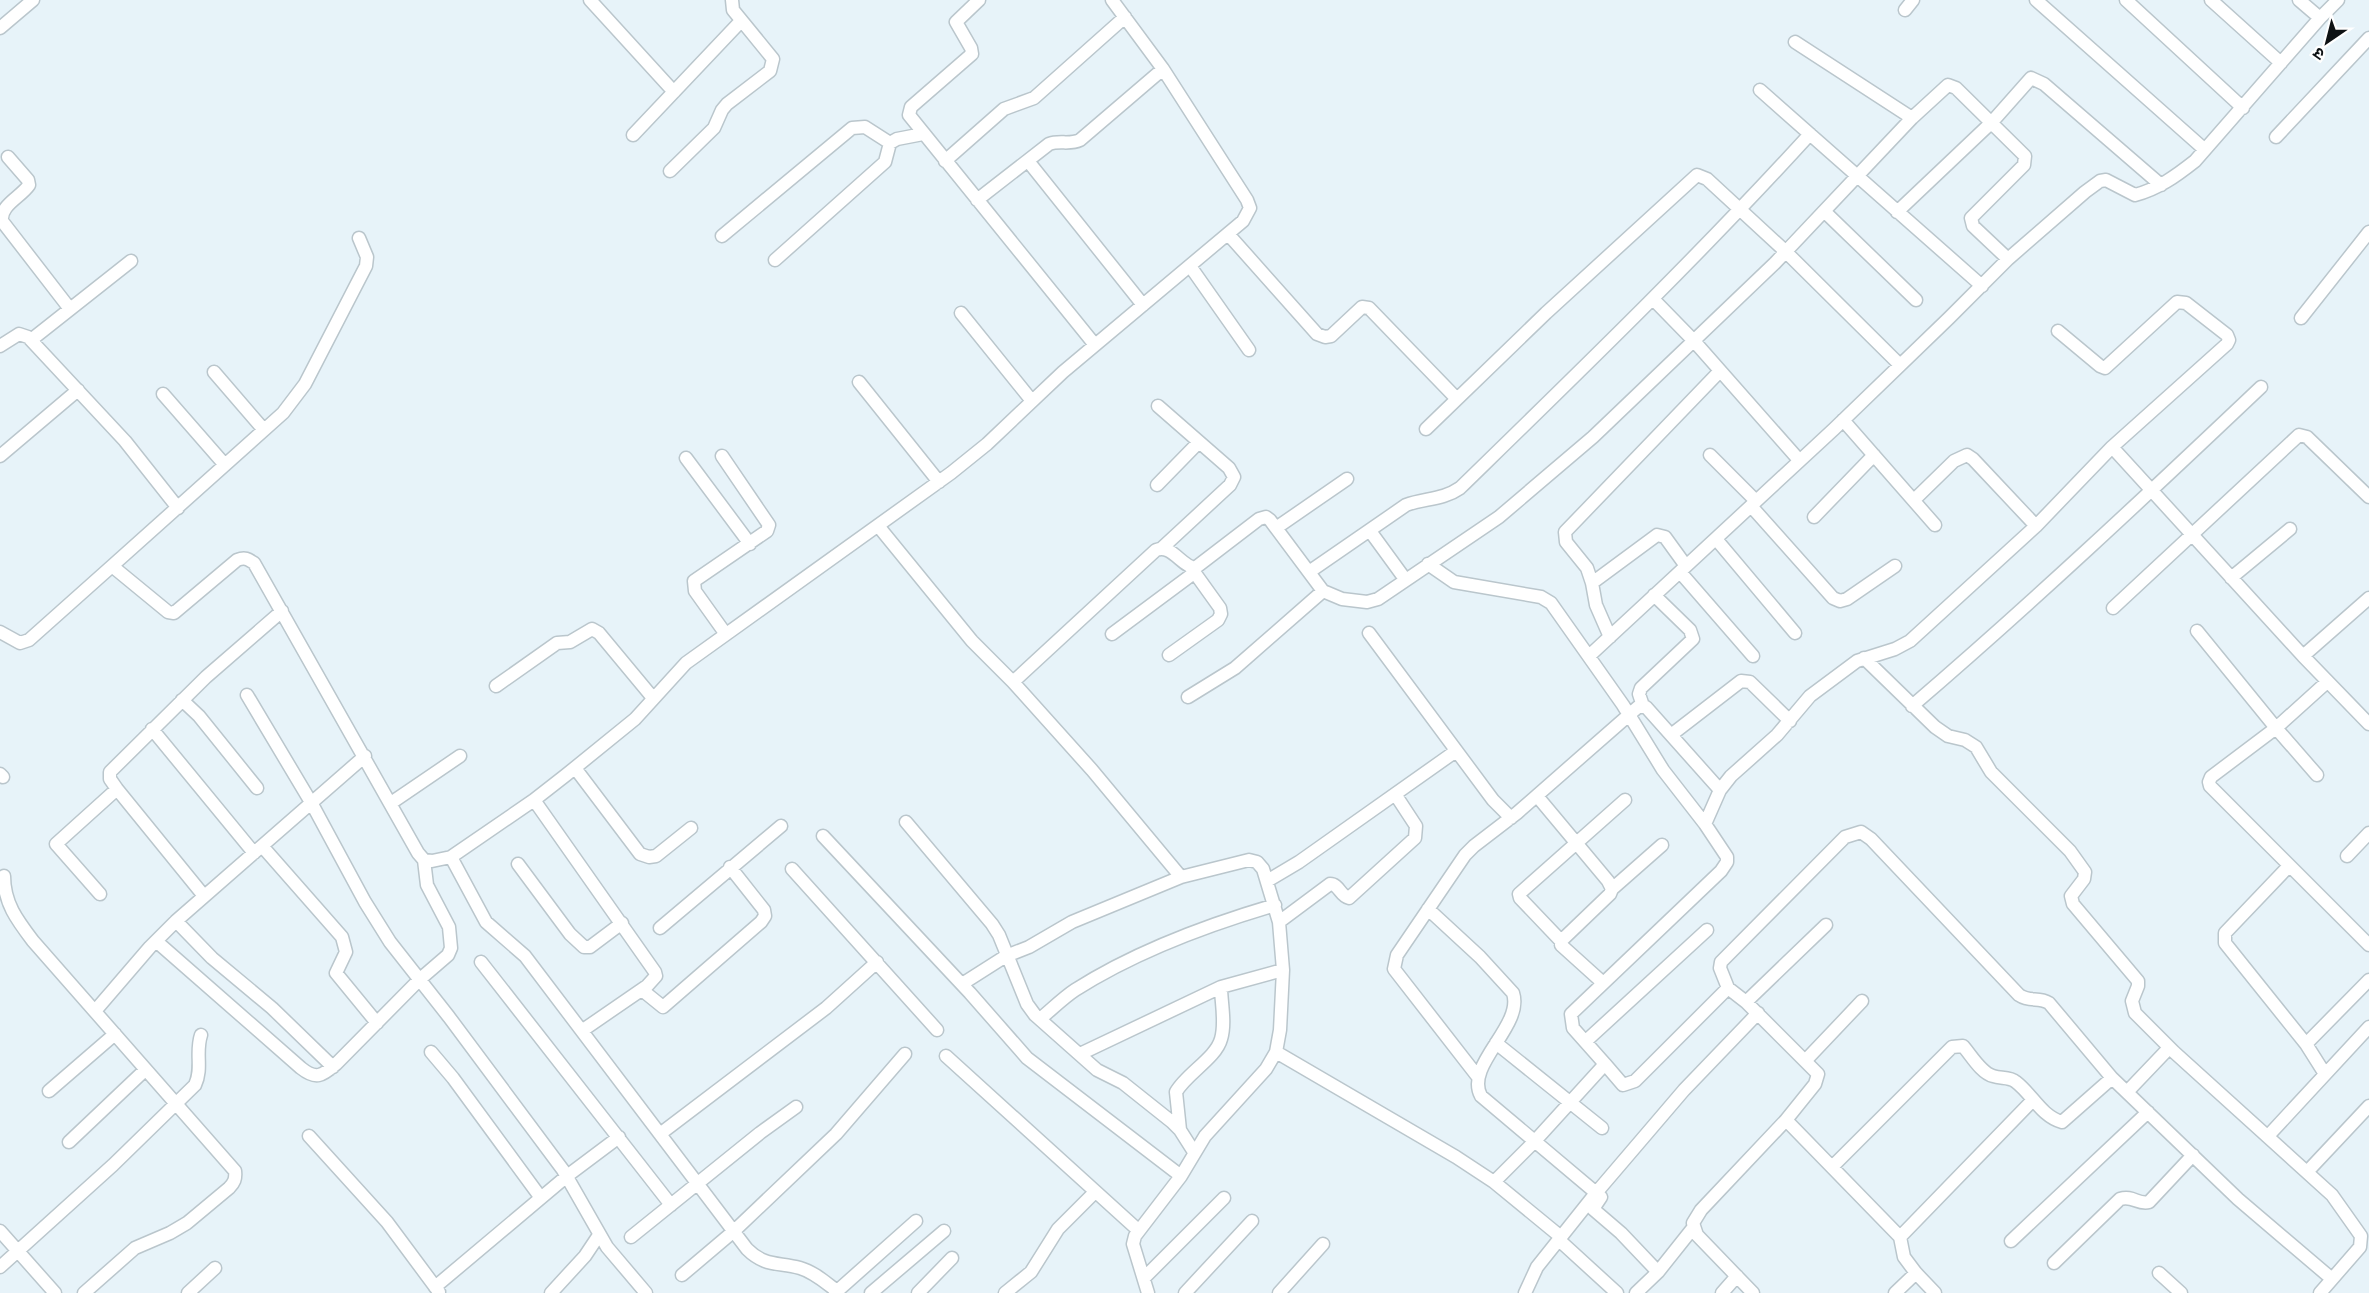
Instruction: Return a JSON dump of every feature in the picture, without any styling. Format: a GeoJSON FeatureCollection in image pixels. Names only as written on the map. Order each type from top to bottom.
{"type":"FeatureCollection","features":[{"type":"Feature","properties":{"kind":"street"},"geometry":{"type":"LineString","coordinates":[[0,28],[33,0]]}},
{"type":"Feature","properties":{"kind":"street"},"geometry":{"type":"LineString","coordinates":[[590,0],[674,92]]}},
{"type":"Feature","properties":{"kind":"street"},"geometry":{"type":"LineString","coordinates":[[670,171],[714,129],[727,104],[770,71],[773,63],[773,59],[733,10],[732,0]]}},
{"type":"Feature","properties":{"kind":"street"},"geometry":{"type":"LineString","coordinates":[[979,0],[956,22],[972,54],[909,109],[909,115],[1095,345]]}},
{"type":"Feature","properties":{"kind":"street"},"geometry":{"type":"LineString","coordinates":[[424,860],[432,861],[451,857],[534,800],[575,768],[635,719],[686,663],[725,633],[879,527],[987,444],[1095,345],[1228,234],[1248,214],[1250,208],[1247,200],[1163,69],[1112,0]]}},
{"type":"Feature","properties":{"kind":"street"},"geometry":{"type":"LineString","coordinates":[[1905,10],[1913,0]]}},
{"type":"Feature","properties":{"kind":"street"},"geometry":{"type":"LineString","coordinates":[[2036,0],[2204,149]]}},
{"type":"Feature","properties":{"kind":"street"},"geometry":{"type":"LineString","coordinates":[[2126,0],[2242,108]]}},
{"type":"Feature","properties":{"kind":"street"},"geometry":{"type":"LineString","coordinates":[[2211,0],[2281,63]]}},
{"type":"Feature","properties":{"kind":"street"},"geometry":{"type":"LineString","coordinates":[[2299,0],[2320,18]]}},
{"type":"Feature","properties":{"kind":"street"},"geometry":{"type":"LineString","coordinates":[[1589,656],[1843,420],[2008,259],[2100,181],[2106,180],[2134,195],[2161,185],[2195,161],[2338,0]]}},
{"type":"Feature","properties":{"kind":"street"},"geometry":{"type":"LineString","coordinates":[[945,161],[1004,109],[1034,98],[1125,17]]}},
{"type":"Feature","properties":{"kind":"street"},"geometry":{"type":"LineString","coordinates":[[633,135],[741,21]]}},
{"type":"Feature","properties":{"kind":"street"},"geometry":{"type":"LineString","coordinates":[[2276,138],[2369,38]]}},
{"type":"Feature","properties":{"kind":"street"},"geometry":{"type":"LineString","coordinates":[[1795,42],[1912,118]]}},
{"type":"Feature","properties":{"kind":"street"},"geometry":{"type":"LineString","coordinates":[[977,200],[1052,143],[1072,143],[1080,140],[1163,69]]}},
{"type":"Feature","properties":{"kind":"street"},"geometry":{"type":"LineString","coordinates":[[1897,212],[1992,122],[2029,79],[2034,78],[2044,84],[2161,185]]}},
{"type":"Feature","properties":{"kind":"street"},"geometry":{"type":"LineString","coordinates":[[1112,634],[1259,519],[1266,517],[1323,591],[1336,598],[1372,601],[1499,517],[1593,437],[1825,212],[1912,118],[1948,85],[1956,88],[1992,122],[2026,160],[2024,165],[1972,215],[1970,221],[2008,259]]}},
{"type":"Feature","properties":{"kind":"street"},"geometry":{"type":"LineString","coordinates":[[1760,90],[1982,285]]}},
{"type":"Feature","properties":{"kind":"street"},"geometry":{"type":"LineString","coordinates":[[722,236],[852,128],[865,127],[890,143]]}},
{"type":"Feature","properties":{"kind":"street"},"geometry":{"type":"LineString","coordinates":[[774,260],[885,162],[890,143],[897,139],[923,134]]}},
{"type":"Feature","properties":{"kind":"street"},"geometry":{"type":"LineString","coordinates":[[1309,572],[1406,505],[1444,497],[1460,488],[1653,299],[1810,134]]}},
{"type":"Feature","properties":{"kind":"street"},"geometry":{"type":"LineString","coordinates":[[8,157],[28,180],[29,185],[3,209],[0,217],[70,309]]}},
{"type":"Feature","properties":{"kind":"street"},"geometry":{"type":"LineString","coordinates":[[1028,161],[1143,305]]}},
{"type":"Feature","properties":{"kind":"street"},"geometry":{"type":"LineString","coordinates":[[1426,429],[1546,313],[1693,177],[1701,175],[1785,251],[1900,365]]}},
{"type":"Feature","properties":{"kind":"street"},"geometry":{"type":"LineString","coordinates":[[1825,212],[1916,300]]}},
{"type":"Feature","properties":{"kind":"street"},"geometry":{"type":"LineString","coordinates":[[2301,318],[2369,232]]}},
{"type":"Feature","properties":{"kind":"street"},"geometry":{"type":"LineString","coordinates":[[1228,234],[1317,334],[1325,338],[1331,336],[1362,307],[1369,308],[1457,399]]}},
{"type":"Feature","properties":{"kind":"street"},"geometry":{"type":"LineString","coordinates":[[0,632],[20,643],[29,640],[283,413],[300,392],[366,266],[367,257],[358,238]]}},
{"type":"Feature","properties":{"kind":"street"},"geometry":{"type":"LineString","coordinates":[[32,340],[130,261]]}},
{"type":"Feature","properties":{"kind":"street"},"geometry":{"type":"LineString","coordinates":[[1190,266],[1249,350]]}},
{"type":"Feature","properties":{"kind":"street"},"geometry":{"type":"LineString","coordinates":[[1653,299],[1694,341],[1799,460]]}},
{"type":"Feature","properties":{"kind":"street"},"geometry":{"type":"LineString","coordinates":[[1705,824],[1720,790],[1740,766],[1767,745],[1810,696],[1864,658],[1896,649],[1910,641],[2036,526],[2112,447],[2229,340],[2227,335],[2186,303],[2177,302],[2105,368],[2058,330]]}},
{"type":"Feature","properties":{"kind":"street"},"geometry":{"type":"LineString","coordinates":[[961,313],[1032,401]]}},
{"type":"Feature","properties":{"kind":"street"},"geometry":{"type":"LineString","coordinates":[[0,346],[19,334],[32,340],[125,441],[178,508]]}},
{"type":"Feature","properties":{"kind":"street"},"geometry":{"type":"LineString","coordinates":[[1610,636],[1596,605],[1587,568],[1566,542],[1566,529],[1720,371]]}},
{"type":"Feature","properties":{"kind":"street"},"geometry":{"type":"LineString","coordinates":[[214,372],[264,430]]}},
{"type":"Feature","properties":{"kind":"street"},"geometry":{"type":"LineString","coordinates":[[859,382],[939,482]]}},
{"type":"Feature","properties":{"kind":"street"},"geometry":{"type":"LineString","coordinates":[[1912,706],[1999,631],[2152,491],[2261,387]]}},
{"type":"Feature","properties":{"kind":"street"},"geometry":{"type":"LineString","coordinates":[[0,456],[78,390]]}},
{"type":"Feature","properties":{"kind":"street"},"geometry":{"type":"LineString","coordinates":[[163,393],[225,465]]}},
{"type":"Feature","properties":{"kind":"street"},"geometry":{"type":"LineString","coordinates":[[1013,682],[1230,485],[1234,477],[1229,468],[1158,406]]}},
{"type":"Feature","properties":{"kind":"street"},"geometry":{"type":"LineString","coordinates":[[1843,420],[1935,525]]}},
{"type":"Feature","properties":{"kind":"street"},"geometry":{"type":"LineString","coordinates":[[2113,608],[2299,435],[2307,437],[2369,497]]}},
{"type":"Feature","properties":{"kind":"street"},"geometry":{"type":"LineString","coordinates":[[1157,486],[1199,442]]}},
{"type":"Feature","properties":{"kind":"street"},"geometry":{"type":"LineString","coordinates":[[2112,447],[2327,682],[2369,724]]}},
{"type":"Feature","properties":{"kind":"street"},"geometry":{"type":"LineString","coordinates":[[1710,455],[1833,598],[1840,601],[1847,598],[1895,566]]}},
{"type":"Feature","properties":{"kind":"street"},"geometry":{"type":"LineString","coordinates":[[1814,517],[1874,455]]}},
{"type":"Feature","properties":{"kind":"street"},"geometry":{"type":"LineString","coordinates":[[1914,500],[1954,461],[1967,455],[2036,526]]}},
{"type":"Feature","properties":{"kind":"street"},"geometry":{"type":"LineString","coordinates":[[722,456],[769,525],[767,531],[750,544],[694,581],[695,591],[725,633]]}},
{"type":"Feature","properties":{"kind":"street"},"geometry":{"type":"LineString","coordinates":[[686,458],[750,544]]}},
{"type":"Feature","properties":{"kind":"street"},"geometry":{"type":"LineString","coordinates":[[1276,528],[1347,479]]}},
{"type":"Feature","properties":{"kind":"street"},"geometry":{"type":"LineString","coordinates":[[879,527],[972,641],[1013,682],[1092,770],[1181,877]]}},
{"type":"Feature","properties":{"kind":"street"},"geometry":{"type":"LineString","coordinates":[[2231,578],[2290,529]]}},
{"type":"Feature","properties":{"kind":"street"},"geometry":{"type":"LineString","coordinates":[[1371,531],[1405,579]]}},
{"type":"Feature","properties":{"kind":"street"},"geometry":{"type":"LineString","coordinates":[[1592,583],[1657,535],[1665,537],[1683,569],[1753,656]]}},
{"type":"Feature","properties":{"kind":"street"},"geometry":{"type":"LineString","coordinates":[[1716,539],[1795,633]]}},
{"type":"Feature","properties":{"kind":"street"},"geometry":{"type":"LineString","coordinates":[[1162,548],[1168,550],[1193,571],[1220,608],[1221,614],[1218,620],[1169,655]]}},
{"type":"Feature","properties":{"kind":"street"},"geometry":{"type":"LineString","coordinates":[[111,566],[168,612],[174,612],[237,560],[243,557],[254,563],[424,860],[427,885],[448,927],[451,948],[448,955],[419,980],[333,1067],[318,1077],[311,1076],[301,1068],[156,941]]}},
{"type":"Feature","properties":{"kind":"street"},"geometry":{"type":"LineString","coordinates":[[1428,564],[1454,582],[1546,600],[1556,608],[1663,770],[1705,824],[1727,857],[1724,867],[1571,1014],[1573,1028],[1623,1085],[1635,1081],[1728,988]]}},
{"type":"Feature","properties":{"kind":"street"},"geometry":{"type":"LineString","coordinates":[[1188,697],[1235,668],[1323,591]]}},
{"type":"Feature","properties":{"kind":"street"},"geometry":{"type":"LineString","coordinates":[[1654,595],[1690,630],[1693,639],[1641,688],[1639,694],[1642,706],[1720,790]]}},
{"type":"Feature","properties":{"kind":"street"},"geometry":{"type":"LineString","coordinates":[[2303,656],[2369,598]]}},
{"type":"Feature","properties":{"kind":"street"},"geometry":{"type":"LineString","coordinates":[[204,896],[117,789],[110,779],[110,771],[182,700],[282,611]]}},
{"type":"Feature","properties":{"kind":"street"},"geometry":{"type":"LineString","coordinates":[[496,686],[557,643],[570,642],[592,629],[599,633],[653,698]]}},
{"type":"Feature","properties":{"kind":"street"},"geometry":{"type":"LineString","coordinates":[[2197,631],[2317,775]]}},
{"type":"Feature","properties":{"kind":"street"},"geometry":{"type":"LineString","coordinates":[[1369,633],[1493,800],[1511,818]]}},
{"type":"Feature","properties":{"kind":"street"},"geometry":{"type":"LineString","coordinates":[[1864,658],[1912,706],[1948,736],[1965,740],[1976,747],[1991,772],[2070,851],[2085,872],[2084,879],[2071,896],[2073,904],[2138,981],[2132,1001],[2135,1014],[2169,1048],[2332,1195],[2361,1236],[2360,1247],[2320,1293]]}},
{"type":"Feature","properties":{"kind":"street"},"geometry":{"type":"LineString","coordinates":[[1671,735],[1741,681],[1750,682],[1790,720]]}},
{"type":"Feature","properties":{"kind":"street"},"geometry":{"type":"LineString","coordinates":[[2327,682],[2276,728],[2211,777],[2209,782],[2210,786],[2369,945]]}},
{"type":"Feature","properties":{"kind":"street"},"geometry":{"type":"LineString","coordinates":[[247,695],[390,942],[449,1017],[567,1176],[599,1235],[645,1293]]}},
{"type":"Feature","properties":{"kind":"street"},"geometry":{"type":"LineString","coordinates":[[182,700],[199,716],[257,788]]}},
{"type":"Feature","properties":{"kind":"street"},"geometry":{"type":"LineString","coordinates":[[1478,1077],[1394,969],[1397,955],[1465,855],[1537,796],[1628,715],[1642,706]]}},
{"type":"Feature","properties":{"kind":"street"},"geometry":{"type":"LineString","coordinates":[[152,729],[258,850],[342,937],[346,952],[336,973],[377,1023]]}},
{"type":"Feature","properties":{"kind":"street"},"geometry":{"type":"LineString","coordinates":[[1267,881],[1299,862],[1456,751]]}},
{"type":"Feature","properties":{"kind":"street"},"geometry":{"type":"LineString","coordinates":[[95,1011],[176,921],[365,756]]}},
{"type":"Feature","properties":{"kind":"street"},"geometry":{"type":"LineString","coordinates":[[391,803],[460,756]]}},
{"type":"Feature","properties":{"kind":"street"},"geometry":{"type":"LineString","coordinates":[[575,768],[640,854],[656,856],[691,828]]}},
{"type":"Feature","properties":{"kind":"street"},"geometry":{"type":"LineString","coordinates":[[100,894],[56,844],[117,789]]}},
{"type":"Feature","properties":{"kind":"street"},"geometry":{"type":"LineString","coordinates":[[1279,922],[1330,884],[1335,885],[1344,897],[1349,898],[1415,838],[1416,826],[1395,794]]}},
{"type":"Feature","properties":{"kind":"street"},"geometry":{"type":"LineString","coordinates":[[1537,796],[1608,881],[1611,889]]}},
{"type":"Feature","properties":{"kind":"street"},"geometry":{"type":"LineString","coordinates":[[534,800],[622,923],[656,976],[642,990],[583,1030]]}},
{"type":"Feature","properties":{"kind":"street"},"geometry":{"type":"LineString","coordinates":[[1602,982],[1562,945],[1561,941],[1519,896],[1625,800]]}},
{"type":"Feature","properties":{"kind":"street"},"geometry":{"type":"LineString","coordinates":[[906,822],[999,934],[1027,1004],[1040,1019],[1097,1070],[1123,1083],[1180,1130],[1194,1152]]}},
{"type":"Feature","properties":{"kind":"street"},"geometry":{"type":"LineString","coordinates":[[660,927],[781,826]]}},
{"type":"Feature","properties":{"kind":"street"},"geometry":{"type":"LineString","coordinates":[[1636,1293],[1658,1272],[1693,1228],[1693,1223],[1701,1210],[1786,1120],[1818,1079],[1818,1074],[1806,1060],[1758,1013],[1728,988],[1720,968],[1721,962],[1845,837],[1861,832],[1871,838],[2019,995],[2026,1000],[2041,999],[2049,1003],[2112,1078],[2238,1199],[2332,1279]]}},
{"type":"Feature","properties":{"kind":"street"},"geometry":{"type":"LineString","coordinates":[[2347,856],[2369,833]]}},
{"type":"Feature","properties":{"kind":"street"},"geometry":{"type":"LineString","coordinates":[[823,836],[962,984],[1027,1058],[1041,1071],[1181,1176]]}},
{"type":"Feature","properties":{"kind":"street"},"geometry":{"type":"LineString","coordinates":[[1561,941],[1610,894],[1611,889],[1662,845]]}},
{"type":"Feature","properties":{"kind":"street"},"geometry":{"type":"LineString","coordinates":[[451,857],[486,922],[525,956],[755,1257],[768,1264],[802,1269],[836,1292],[916,1221]]}},
{"type":"Feature","properties":{"kind":"street"},"geometry":{"type":"LineString","coordinates":[[962,984],[1006,956],[1029,947],[1093,912],[1181,877],[1249,860],[1259,864],[1267,881],[1279,922],[1283,970],[1281,1030],[1276,1052],[1266,1070],[1205,1136],[1181,1176],[1138,1230],[1133,1244],[1148,1293]]}},
{"type":"Feature","properties":{"kind":"street"},"geometry":{"type":"LineString","coordinates":[[518,864],[570,934],[584,946],[590,947],[622,923]]}},
{"type":"Feature","properties":{"kind":"street"},"geometry":{"type":"LineString","coordinates":[[2289,866],[2225,933],[2223,938],[2306,1044],[2325,1074]]}},
{"type":"Feature","properties":{"kind":"street"},"geometry":{"type":"LineString","coordinates":[[642,990],[663,1007],[761,922],[765,916],[764,910],[730,867]]}},
{"type":"Feature","properties":{"kind":"street"},"geometry":{"type":"LineString","coordinates":[[792,869],[937,1030]]}},
{"type":"Feature","properties":{"kind":"street"},"geometry":{"type":"LineString","coordinates":[[4,876],[7,903],[15,918],[235,1171],[234,1183],[188,1223],[135,1248],[84,1293]]}},
{"type":"Feature","properties":{"kind":"street"},"geometry":{"type":"LineString","coordinates":[[1040,1019],[1074,991],[1146,952],[1224,920],[1275,905]]}},
{"type":"Feature","properties":{"kind":"street"},"geometry":{"type":"LineString","coordinates":[[1428,909],[1480,957],[1513,993],[1515,1001],[1512,1013],[1478,1077],[1478,1091],[1481,1096],[1601,1197],[1593,1209],[1621,1233],[1658,1272]]}},
{"type":"Feature","properties":{"kind":"street"},"geometry":{"type":"LineString","coordinates":[[176,921],[212,958],[272,1008],[333,1067]]}},
{"type":"Feature","properties":{"kind":"street"},"geometry":{"type":"LineString","coordinates":[[1746,1002],[1826,925]]}},
{"type":"Feature","properties":{"kind":"street"},"geometry":{"type":"LineString","coordinates":[[1586,1041],[1707,930]]}},
{"type":"Feature","properties":{"kind":"street"},"geometry":{"type":"LineString","coordinates":[[481,962],[671,1205]]}},
{"type":"Feature","properties":{"kind":"street"},"geometry":{"type":"LineString","coordinates":[[660,1134],[826,1008],[877,962]]}},
{"type":"Feature","properties":{"kind":"street"},"geometry":{"type":"LineString","coordinates":[[1080,1053],[1221,987],[1283,970]]}},
{"type":"Feature","properties":{"kind":"street"},"geometry":{"type":"LineString","coordinates":[[2306,1044],[2369,980]]}},
{"type":"Feature","properties":{"kind":"street"},"geometry":{"type":"LineString","coordinates":[[1180,1130],[1176,1092],[1216,1048],[1221,1039],[1221,987]]}},
{"type":"Feature","properties":{"kind":"street"},"geometry":{"type":"LineString","coordinates":[[1806,1060],[1862,1001]]}},
{"type":"Feature","properties":{"kind":"street"},"geometry":{"type":"LineString","coordinates":[[1526,1293],[1537,1267],[1596,1193],[1684,1090],[1758,1013]]}},
{"type":"Feature","properties":{"kind":"street"},"geometry":{"type":"LineString","coordinates":[[2268,1136],[2369,1028]]}},
{"type":"Feature","properties":{"kind":"street"},"geometry":{"type":"LineString","coordinates":[[49,1091],[115,1034]]}},
{"type":"Feature","properties":{"kind":"street"},"geometry":{"type":"LineString","coordinates":[[0,1267],[113,1165],[195,1085],[199,1077],[197,1054],[201,1035]]}},
{"type":"Feature","properties":{"kind":"street"},"geometry":{"type":"LineString","coordinates":[[1496,1043],[1602,1128]]}},
{"type":"Feature","properties":{"kind":"street"},"geometry":{"type":"LineString","coordinates":[[1832,1167],[1952,1047],[1958,1045],[1963,1046],[1986,1072],[1994,1076],[2011,1078],[2019,1083],[2052,1118],[2062,1122],[2112,1078]]}},
{"type":"Feature","properties":{"kind":"street"},"geometry":{"type":"LineString","coordinates":[[2127,1092],[2169,1048]]}},
{"type":"Feature","properties":{"kind":"street"},"geometry":{"type":"LineString","coordinates":[[431,1052],[541,1198]]}},
{"type":"Feature","properties":{"kind":"street"},"geometry":{"type":"LineString","coordinates":[[1276,1052],[1456,1157],[1494,1182],[1560,1239],[1617,1293]]}},
{"type":"Feature","properties":{"kind":"street"},"geometry":{"type":"LineString","coordinates":[[682,1275],[734,1231],[836,1134],[905,1054]]}},
{"type":"Feature","properties":{"kind":"street"},"geometry":{"type":"LineString","coordinates":[[946,1056],[1138,1230]]}},
{"type":"Feature","properties":{"kind":"street"},"geometry":{"type":"LineString","coordinates":[[1494,1182],[1570,1104],[1605,1064]]}},
{"type":"Feature","properties":{"kind":"street"},"geometry":{"type":"LineString","coordinates":[[69,1142],[145,1070]]}},
{"type":"Feature","properties":{"kind":"street"},"geometry":{"type":"LineString","coordinates":[[1900,1237],[2033,1100]]}},
{"type":"Feature","properties":{"kind":"street"},"geometry":{"type":"LineString","coordinates":[[2307,1172],[2369,1106]]}},
{"type":"Feature","properties":{"kind":"street"},"geometry":{"type":"LineString","coordinates":[[631,1237],[796,1107]]}},
{"type":"Feature","properties":{"kind":"street"},"geometry":{"type":"LineString","coordinates":[[2011,1241],[2148,1112]]}},
{"type":"Feature","properties":{"kind":"street"},"geometry":{"type":"LineString","coordinates":[[1786,1120],[1900,1237],[1904,1257],[1935,1293]]}},
{"type":"Feature","properties":{"kind":"street"},"geometry":{"type":"LineString","coordinates":[[309,1136],[387,1222],[437,1290],[567,1176],[619,1137]]}},
{"type":"Feature","properties":{"kind":"street"},"geometry":{"type":"LineString","coordinates":[[2054,1263],[2120,1199],[2128,1197],[2144,1203],[2149,1202],[2193,1155]]}},
{"type":"Feature","properties":{"kind":"street"},"geometry":{"type":"LineString","coordinates":[[1005,1293],[1031,1272],[1058,1229],[1095,1192]]}},
{"type":"Feature","properties":{"kind":"street"},"geometry":{"type":"LineString","coordinates":[[1143,1278],[1224,1198]]}},
{"type":"Feature","properties":{"kind":"street"},"geometry":{"type":"LineString","coordinates":[[1185,1293],[1252,1221]]}},
{"type":"Feature","properties":{"kind":"street"},"geometry":{"type":"LineString","coordinates":[[1693,1228],[1697,1235],[1754,1293]]}},
{"type":"Feature","properties":{"kind":"street"},"geometry":{"type":"LineString","coordinates":[[0,1231],[55,1293]]}},
{"type":"Feature","properties":{"kind":"street"},"geometry":{"type":"LineString","coordinates":[[871,1293],[944,1231]]}},
{"type":"Feature","properties":{"kind":"street"},"geometry":{"type":"LineString","coordinates":[[551,1293],[585,1256],[599,1235]]}},
{"type":"Feature","properties":{"kind":"street"},"geometry":{"type":"LineString","coordinates":[[1279,1293],[1323,1244]]}},
{"type":"Feature","properties":{"kind":"street"},"geometry":{"type":"LineString","coordinates":[[918,1293],[952,1258]]}},
{"type":"Feature","properties":{"kind":"street"},"geometry":{"type":"LineString","coordinates":[[188,1293],[215,1268]]}},
{"type":"Feature","properties":{"kind":"street"},"geometry":{"type":"LineString","coordinates":[[1895,1293],[1916,1273]]}},
{"type":"Feature","properties":{"kind":"street"},"geometry":{"type":"LineString","coordinates":[[2158,1273],[2181,1293]]}},
{"type":"Feature","properties":{"kind":"street"},"geometry":{"type":"LineString","coordinates":[[1722,1293],[1737,1276]]}}]}
